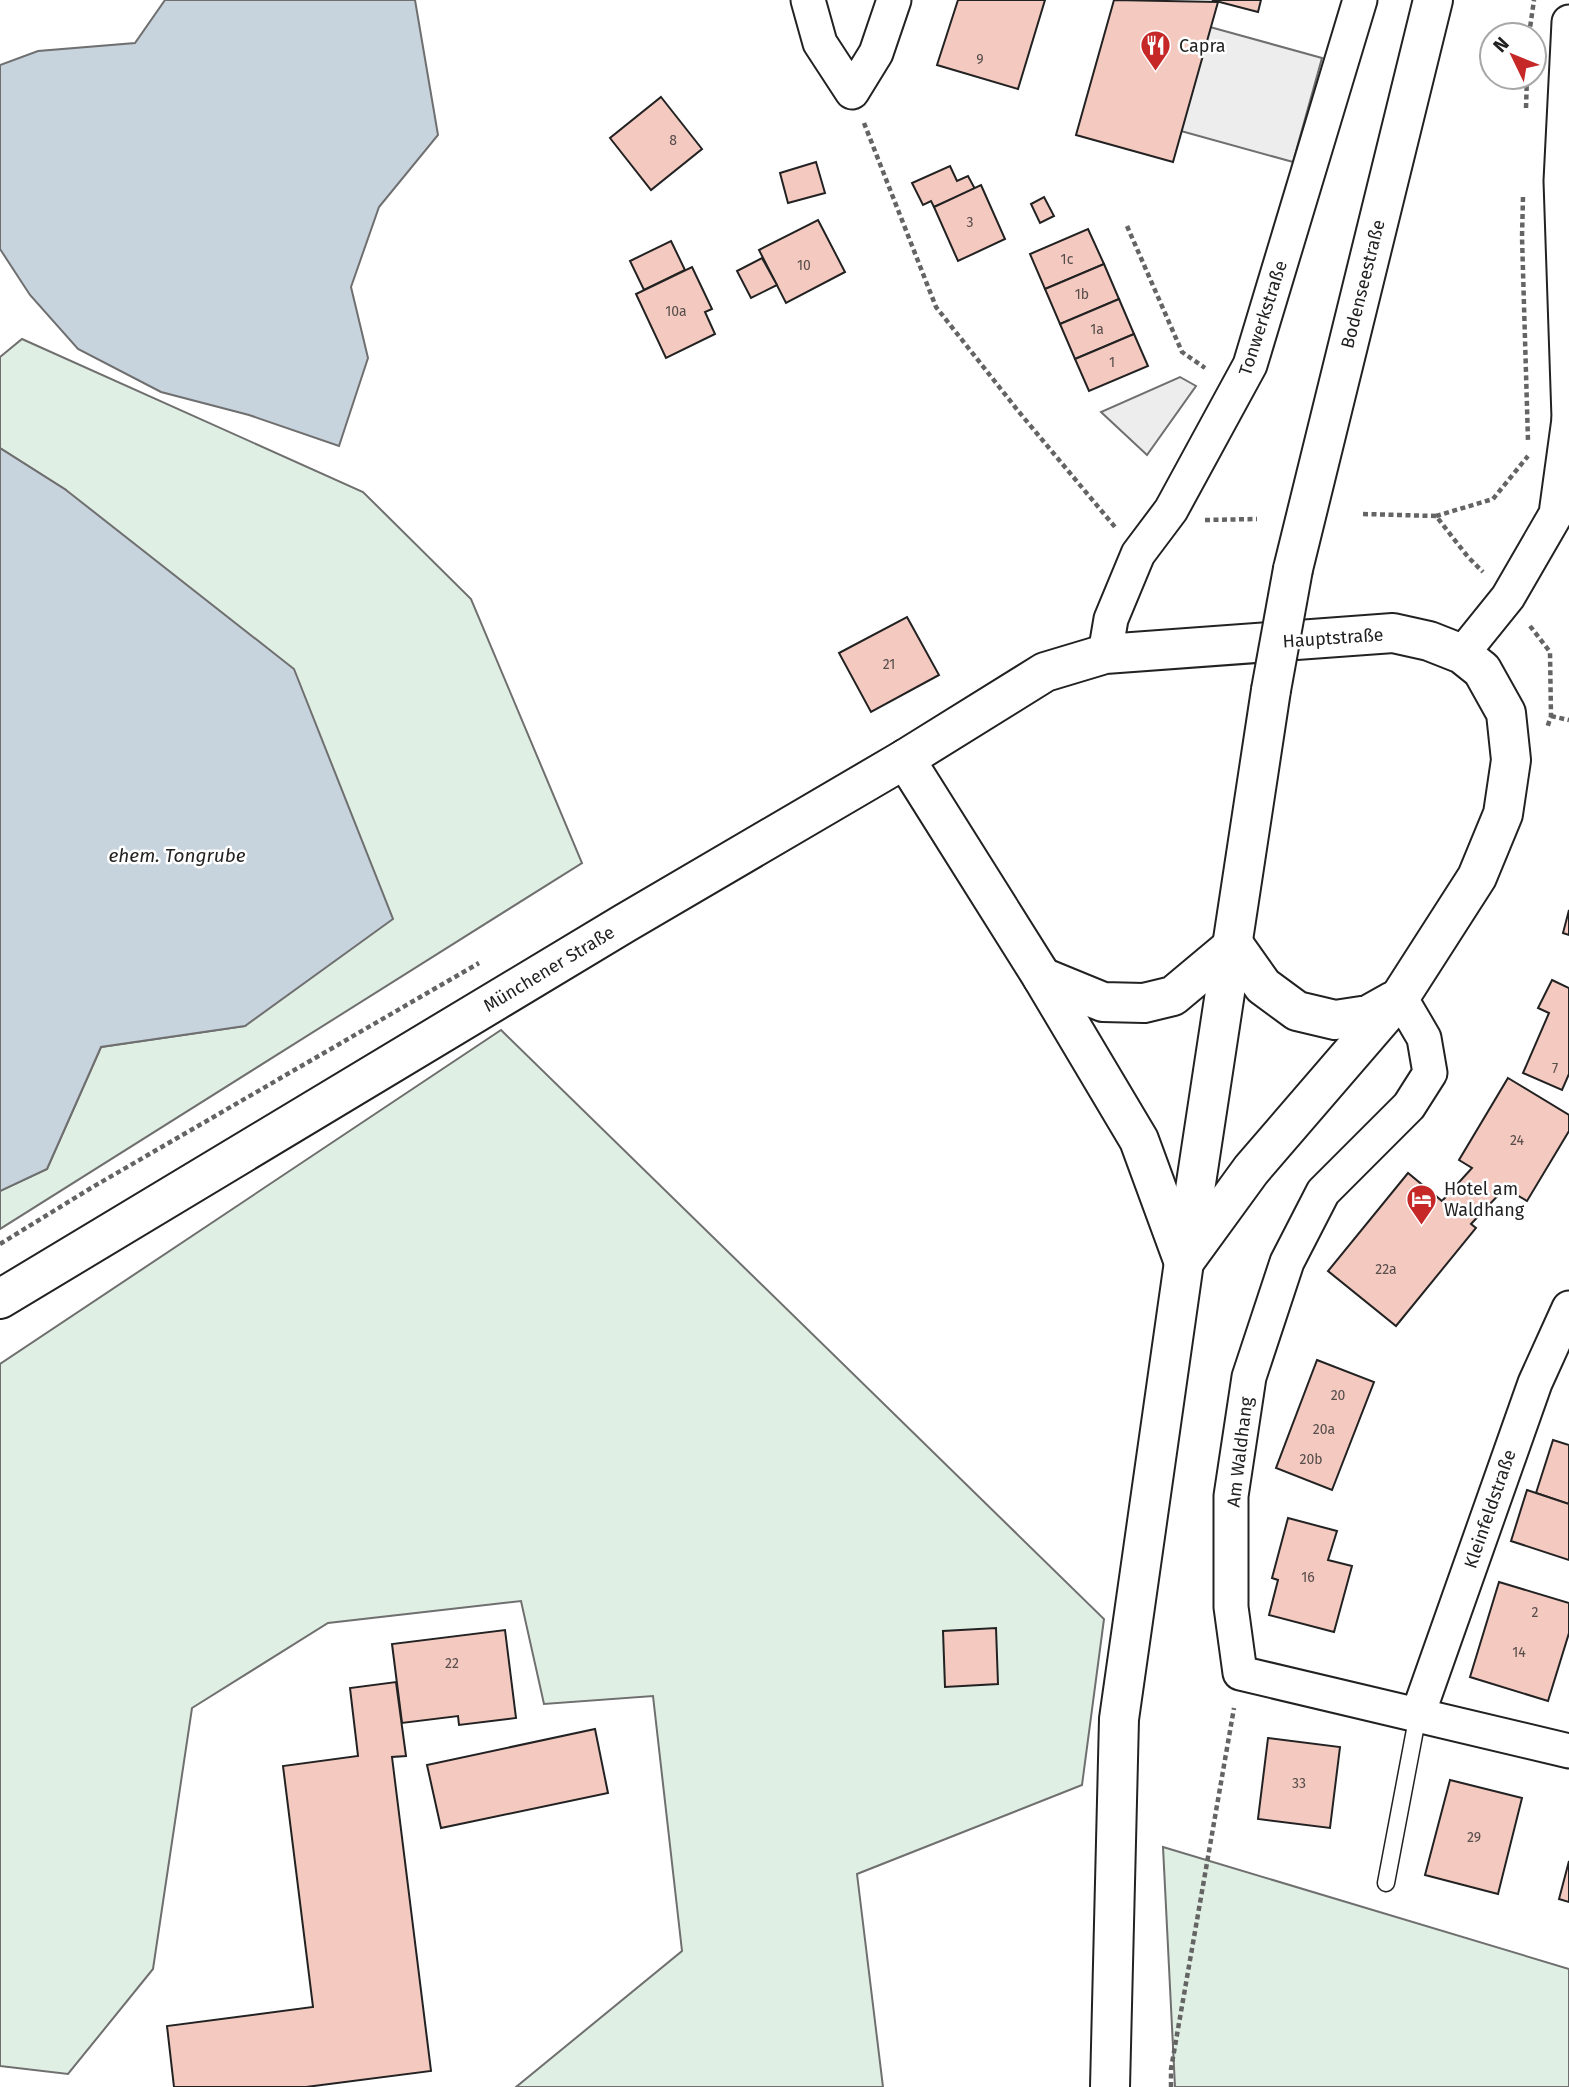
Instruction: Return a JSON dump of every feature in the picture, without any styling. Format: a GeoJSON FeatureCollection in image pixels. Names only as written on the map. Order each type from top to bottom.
{"type":"FeatureCollection","features":[{"type":"Feature","properties":{"kind":"main road","name":"Bodenseestraße"},"geometry":{"type":"LineString","coordinates":[[1110,2087],[1119,1719],[1184,1262],[1271,690],[1293,569],[1433,0]]}},
{"type":"Feature","properties":{"kind":"main road","name":"Hauptstraße"},"geometry":{"type":"LineString","coordinates":[[1105,654],[1393,633],[1429,641],[1462,654]]}},
{"type":"Feature","properties":{"kind":"main road","name":"Münchener Straße"},"geometry":{"type":"LineString","coordinates":[[0,1299],[637,916],[905,759],[1045,672],[1105,654]]}},
{"type":"Feature","properties":{"kind":"main road"},"geometry":{"type":"LineString","coordinates":[[1184,1262],[1251,1170],[1401,997],[1477,877],[1503,814],[1511,760],[1506,713],[1482,670],[1462,654]]}},
{"type":"Feature","properties":{"kind":"main road"},"geometry":{"type":"LineString","coordinates":[[905,759],[1042,977],[1139,1140],[1184,1262]]}},
{"type":"Feature","properties":{"kind":"main road"},"geometry":{"type":"LineString","coordinates":[[1042,977],[1103,1002],[1144,1003],[1173,996],[1234,945],[1263,986],[1297,1011],[1335,1020],[1368,1015],[1401,997]]}},
{"type":"Feature","properties":{"kind":"street"},"geometry":{"type":"LineString","coordinates":[[808,0],[820,43],[852,92],[876,53],[894,0]]}},
{"type":"Feature","properties":{"kind":"street","name":"Tonwerkstraße"},"geometry":{"type":"LineString","coordinates":[[1105,654],[1111,619],[1138,554],[1171,510],[1250,365],[1360,0]]}},
{"type":"Feature","properties":{"kind":"street"},"geometry":{"type":"LineString","coordinates":[[1462,654],[1508,597],[1556,514],[1569,419],[1561,181],[1569,22]]}},
{"type":"Feature","properties":{"kind":"street","name":"Am Waldhang"},"geometry":{"type":"LineString","coordinates":[[1240,1673],[1231,1607],[1231,1496],[1250,1377],[1287,1262],[1324,1192],[1409,1105],[1430,1073],[1424,1038],[1401,997]]}},
{"type":"Feature","properties":{"kind":"street","name":"Kleinfeldstraße"},"geometry":{"type":"LineString","coordinates":[[1418,1714],[1535,1383],[1569,1308]]}},
{"type":"Feature","properties":{"kind":"street"},"geometry":{"type":"LineString","coordinates":[[1240,1673],[1569,1751]]}},
{"type":"Feature","properties":{"kind":"lane"},"geometry":{"type":"LineString","coordinates":[[1386,1883],[1418,1714]]}},
{"type":"Feature","properties":{"kind":"path"},"geometry":{"type":"LineString","coordinates":[[1526,117],[1527,91]]}},
{"type":"Feature","properties":{"kind":"path"},"geometry":{"type":"LineString","coordinates":[[852,92],[936,307],[1019,412],[1138,554]]}},
{"type":"Feature","properties":{"kind":"path"},"geometry":{"type":"LineString","coordinates":[[1524,184],[1522,237],[1528,442]]}},
{"type":"Feature","properties":{"kind":"path"},"geometry":{"type":"LineString","coordinates":[[1126,226],[1182,352],[1205,368]]}},
{"type":"Feature","properties":{"kind":"path"},"geometry":{"type":"LineString","coordinates":[[1363,514],[1436,516],[1493,499],[1528,456]]}},
{"type":"Feature","properties":{"kind":"path"},"geometry":{"type":"LineString","coordinates":[[1171,510],[1210,522],[1257,519]]}},
{"type":"Feature","properties":{"kind":"path"},"geometry":{"type":"LineString","coordinates":[[1551,716],[1569,720]]}},
{"type":"Feature","properties":{"kind":"path"},"geometry":{"type":"LineString","coordinates":[[1171,2087],[1173,2055],[1240,1673]]}},
{"type":"Feature","properties":{"kind":"green space"},"geometry":{"type":"Polygon","coordinates":[[[22,339],[363,492],[471,599],[582,863],[0,1229],[0,1191],[47,1169],[101,1047],[245,1026],[66,490],[0,448],[0,357],[22,339]]]}},
{"type":"Feature","properties":{"kind":"green space"},"geometry":{"type":"Polygon","coordinates":[[[501,1030],[1104,1619],[1082,1785],[857,1874],[883,2087],[516,2087],[682,1951],[653,1696],[544,1704],[521,1601],[328,1623],[192,1708],[153,1969],[68,2074],[0,2066],[0,1364],[501,1030]]]}},
{"type":"Feature","properties":{"kind":"green space"},"geometry":{"type":"Polygon","coordinates":[[[1163,1847],[1569,1969],[1569,2087],[1175,2087],[1163,1847]]]}},
{"type":"Feature","properties":{"kind":"shaded area"},"geometry":{"type":"Polygon","coordinates":[[[1210,27],[1322,58],[1293,162],[1181,131],[1210,27]]]}},
{"type":"Feature","properties":{"kind":"shaded area"},"geometry":{"type":"Polygon","coordinates":[[[1180,377],[1196,386],[1147,455],[1101,412],[1180,377]]]}},
{"type":"Feature","properties":{"kind":"water"},"geometry":{"type":"Polygon","coordinates":[[[165,0],[415,0],[438,135],[379,207],[351,287],[368,358],[339,446],[249,415],[161,392],[78,349],[30,295],[0,249],[0,65],[38,51],[135,43],[165,0]]]}},
{"type":"Feature","properties":{"kind":"water","name":"ehem. Tongrube"},"geometry":{"type":"Polygon","coordinates":[[[0,448],[66,490],[294,669],[393,919],[245,1026],[101,1047],[47,1169],[0,1191],[0,448]]]}},
{"type":"Feature","properties":{"kind":"building"},"geometry":{"type":"Polygon","coordinates":[[[958,0],[1045,0],[1018,89],[937,65],[958,0]]]}},
{"type":"Feature","properties":{"kind":"building"},"geometry":{"type":"Polygon","coordinates":[[[1114,0],[1218,2],[1173,162],[1076,135],[1114,0]]]}},
{"type":"Feature","properties":{"kind":"building"},"geometry":{"type":"Polygon","coordinates":[[[1212,0],[1261,0],[1258,12],[1212,0]]]}},
{"type":"Feature","properties":{"kind":"building"},"geometry":{"type":"Polygon","coordinates":[[[661,97],[702,149],[651,190],[610,138],[661,97]]]}},
{"type":"Feature","properties":{"kind":"building"},"geometry":{"type":"Polygon","coordinates":[[[816,162],[825,193],[788,203],[780,173],[816,162]]]}},
{"type":"Feature","properties":{"kind":"building"},"geometry":{"type":"Polygon","coordinates":[[[950,166],[957,181],[968,176],[975,189],[934,207],[931,201],[923,205],[912,183],[950,166]]]}},
{"type":"Feature","properties":{"kind":"building"},"geometry":{"type":"Polygon","coordinates":[[[981,185],[1005,239],[958,261],[934,207],[981,185]]]}},
{"type":"Feature","properties":{"kind":"building"},"geometry":{"type":"Polygon","coordinates":[[[1044,197],[1054,216],[1040,223],[1031,204],[1044,197]]]}},
{"type":"Feature","properties":{"kind":"building"},"geometry":{"type":"Polygon","coordinates":[[[818,220],[845,272],[786,303],[759,250],[818,220]]]}},
{"type":"Feature","properties":{"kind":"building"},"geometry":{"type":"Polygon","coordinates":[[[1088,229],[1104,264],[1045,289],[1030,254],[1088,229]]]}},
{"type":"Feature","properties":{"kind":"building"},"geometry":{"type":"Polygon","coordinates":[[[671,241],[685,270],[644,290],[630,261],[671,241]]]}},
{"type":"Feature","properties":{"kind":"building"},"geometry":{"type":"Polygon","coordinates":[[[762,258],[777,285],[751,298],[737,271],[762,258]]]}},
{"type":"Feature","properties":{"kind":"building"},"geometry":{"type":"Polygon","coordinates":[[[1104,264],[1119,299],[1060,324],[1045,289],[1104,264]]]}},
{"type":"Feature","properties":{"kind":"building"},"geometry":{"type":"Polygon","coordinates":[[[692,267],[712,309],[705,312],[715,334],[666,358],[636,294],[692,267]]]}},
{"type":"Feature","properties":{"kind":"building"},"geometry":{"type":"Polygon","coordinates":[[[1119,299],[1134,334],[1075,359],[1060,324],[1119,299]]]}},
{"type":"Feature","properties":{"kind":"building"},"geometry":{"type":"Polygon","coordinates":[[[1134,334],[1148,366],[1089,391],[1075,359],[1134,334]]]}},
{"type":"Feature","properties":{"kind":"building"},"geometry":{"type":"Polygon","coordinates":[[[907,617],[939,675],[871,712],[839,653],[907,617]]]}},
{"type":"Feature","properties":{"kind":"building"},"geometry":{"type":"Polygon","coordinates":[[[1569,910],[1569,935],[1563,933],[1569,910]]]}},
{"type":"Feature","properties":{"kind":"building"},"geometry":{"type":"Polygon","coordinates":[[[1552,980],[1569,988],[1569,1074],[1562,1090],[1523,1073],[1549,1013],[1538,1008],[1552,980]]]}},
{"type":"Feature","properties":{"kind":"building"},"geometry":{"type":"Polygon","coordinates":[[[1508,1078],[1569,1115],[1569,1131],[1527,1201],[1505,1188],[1471,1224],[1476,1228],[1396,1326],[1328,1271],[1408,1173],[1442,1201],[1472,1168],[1459,1160],[1508,1078]]]}},
{"type":"Feature","properties":{"kind":"building"},"geometry":{"type":"Polygon","coordinates":[[[1317,1360],[1374,1382],[1332,1490],[1276,1468],[1317,1360]]]}},
{"type":"Feature","properties":{"kind":"building"},"geometry":{"type":"Polygon","coordinates":[[[1553,1440],[1569,1445],[1569,1504],[1536,1493],[1553,1440]]]}},
{"type":"Feature","properties":{"kind":"building"},"geometry":{"type":"Polygon","coordinates":[[[1527,1490],[1569,1504],[1569,1560],[1511,1541],[1527,1490]]]}},
{"type":"Feature","properties":{"kind":"building"},"geometry":{"type":"Polygon","coordinates":[[[1288,1518],[1337,1531],[1328,1560],[1352,1566],[1334,1632],[1269,1615],[1278,1580],[1272,1578],[1288,1518]]]}},
{"type":"Feature","properties":{"kind":"building"},"geometry":{"type":"Polygon","coordinates":[[[1499,1582],[1569,1603],[1569,1633],[1548,1701],[1470,1677],[1499,1582]]]}},
{"type":"Feature","properties":{"kind":"building"},"geometry":{"type":"Polygon","coordinates":[[[996,1628],[998,1684],[945,1687],[943,1631],[996,1628]]]}},
{"type":"Feature","properties":{"kind":"building"},"geometry":{"type":"Polygon","coordinates":[[[505,1630],[516,1718],[459,1725],[458,1716],[402,1723],[392,1644],[505,1630]]]}},
{"type":"Feature","properties":{"kind":"building"},"geometry":{"type":"Polygon","coordinates":[[[396,1682],[406,1756],[392,1757],[431,2071],[306,2087],[174,2087],[167,2026],[313,2007],[283,1766],[358,1756],[350,1688],[396,1682]]]}},
{"type":"Feature","properties":{"kind":"building"},"geometry":{"type":"Polygon","coordinates":[[[595,1729],[608,1793],[441,1828],[427,1765],[595,1729]]]}},
{"type":"Feature","properties":{"kind":"building"},"geometry":{"type":"Polygon","coordinates":[[[1268,1738],[1340,1747],[1330,1828],[1258,1819],[1268,1738]]]}},
{"type":"Feature","properties":{"kind":"building"},"geometry":{"type":"Polygon","coordinates":[[[1450,1780],[1522,1798],[1498,1894],[1425,1875],[1450,1780]]]}},
{"type":"Feature","properties":{"kind":"building"},"geometry":{"type":"Polygon","coordinates":[[[1569,1861],[1569,1902],[1559,1899],[1569,1861]]]}},
{"type":"Feature","properties":{"kind":"place","name":"Capra"},"geometry":{"type":"Point","coordinates":[1156,73]}},
{"type":"Feature","properties":{"kind":"place","name":"Hotel am Waldhang"},"geometry":{"type":"Point","coordinates":[1421,1226]}}]}
